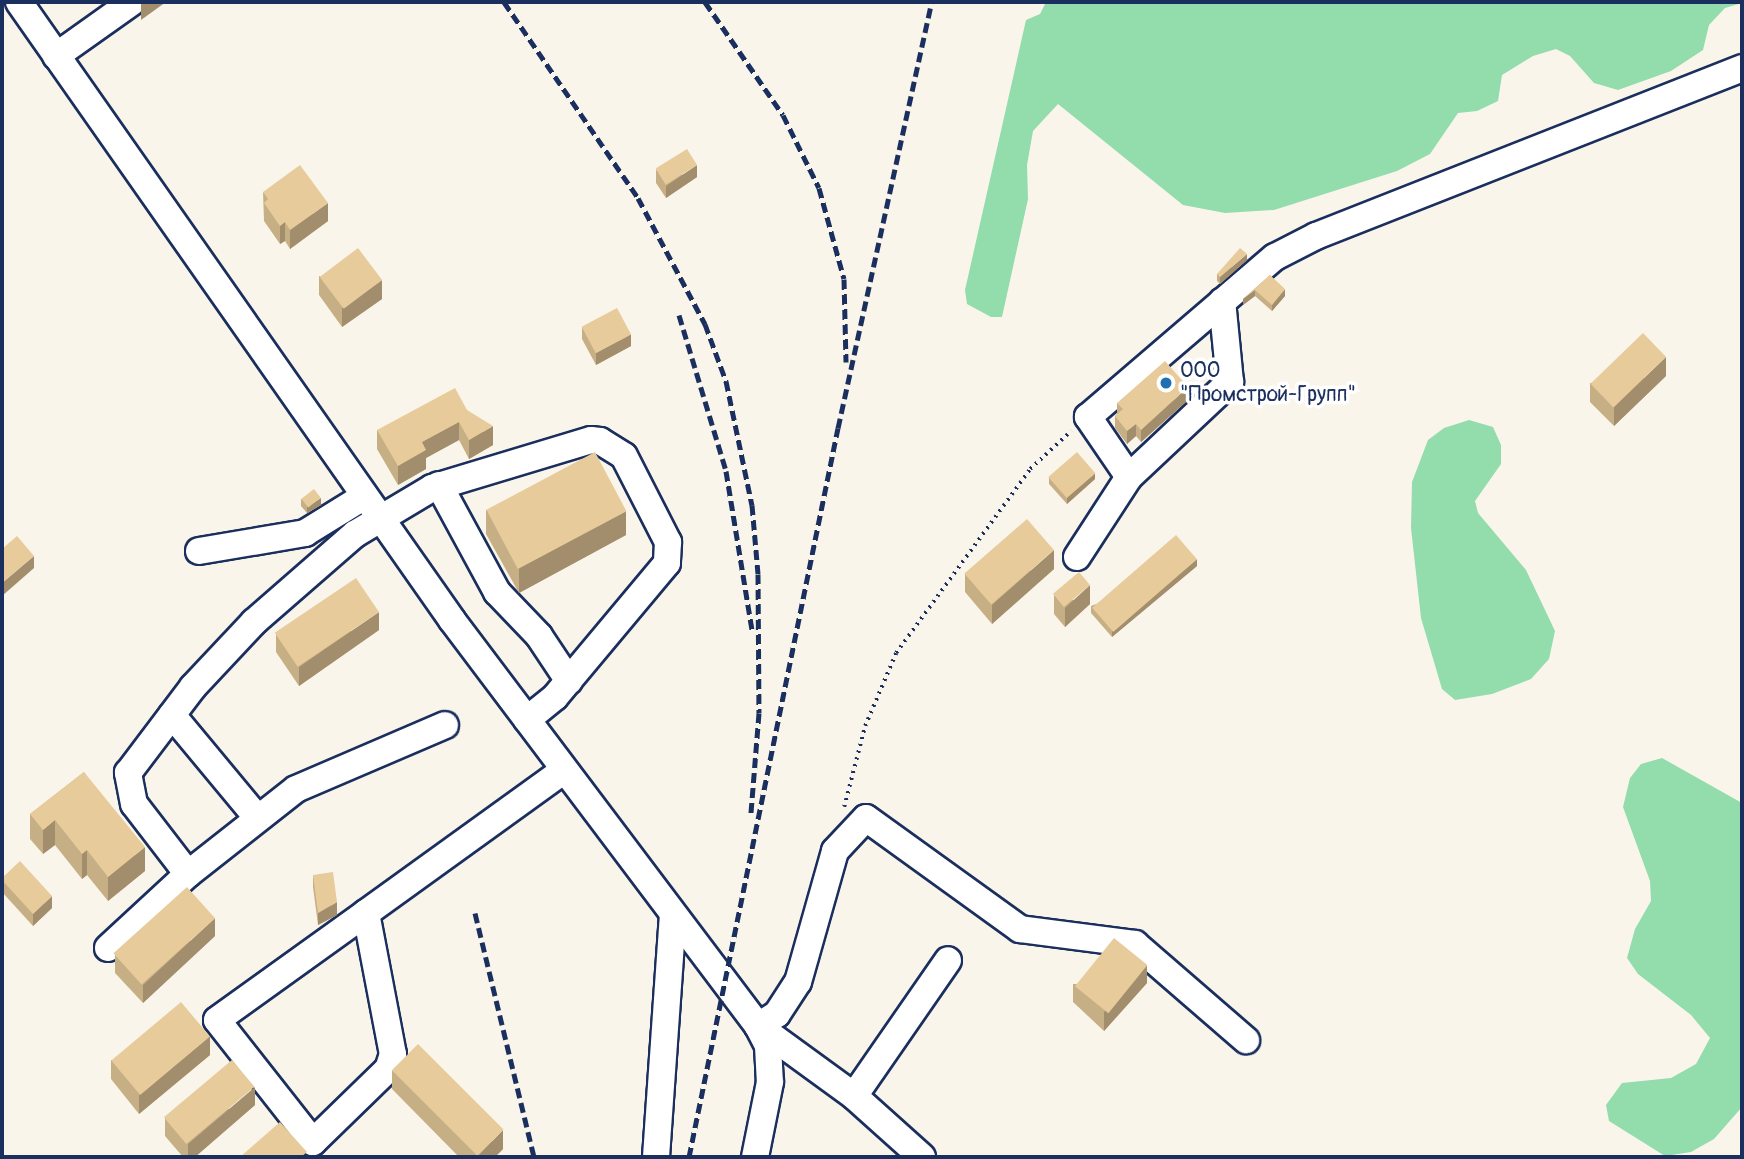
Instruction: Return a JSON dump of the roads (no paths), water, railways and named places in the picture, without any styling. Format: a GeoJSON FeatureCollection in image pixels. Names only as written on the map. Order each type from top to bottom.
{"type":"FeatureCollection","features":[{"type":"Feature","properties":{"kind":"street"},"geometry":{"type":"LineString","coordinates":[[19,2],[373,507],[564,770],[758,1026],[768,1046],[770,1082],[755,1157]]}},
{"type":"Feature","properties":{"kind":"street"},"geometry":{"type":"LineString","coordinates":[[56,56],[132,2]]}},
{"type":"Feature","properties":{"kind":"street"},"geometry":{"type":"LineString","coordinates":[[1129,477],[1088,417],[1275,257],[1316,236],[1742,68]]}},
{"type":"Feature","properties":{"kind":"street"},"geometry":{"type":"LineString","coordinates":[[1077,556],[1129,477],[1230,382],[1222,301]]}},
{"type":"Feature","properties":{"kind":"street"},"geometry":{"type":"LineString","coordinates":[[199,551],[305,533],[439,485],[591,440],[608,444],[624,456],[668,542],[667,563],[569,681],[527,720]]}},
{"type":"Feature","properties":{"kind":"street"},"geometry":{"type":"LineString","coordinates":[[439,485],[497,592],[539,636],[569,681]]}},
{"type":"Feature","properties":{"kind":"street"},"geometry":{"type":"LineString","coordinates":[[188,874],[134,804],[128,789],[128,773],[172,715],[254,622],[373,507]]}},
{"type":"Feature","properties":{"kind":"street"},"geometry":{"type":"LineString","coordinates":[[172,715],[256,817]]}},
{"type":"Feature","properties":{"kind":"street"},"geometry":{"type":"LineString","coordinates":[[108,948],[188,874],[256,817],[296,789],[445,725]]}},
{"type":"Feature","properties":{"kind":"street"},"geometry":{"type":"LineString","coordinates":[[366,913],[393,1054],[388,1069],[313,1142],[218,1020],[366,913],[564,770]]}},
{"type":"Feature","properties":{"kind":"street"},"geometry":{"type":"LineString","coordinates":[[758,1026],[777,1014],[798,982],[835,850],[866,818],[1020,929],[1135,944],[1245,1040]]}},
{"type":"Feature","properties":{"kind":"street"},"geometry":{"type":"LineString","coordinates":[[656,1157],[673,916]]}},
{"type":"Feature","properties":{"kind":"street"},"geometry":{"type":"LineString","coordinates":[[854,1096],[948,960]]}},
{"type":"Feature","properties":{"kind":"street"},"geometry":{"type":"LineString","coordinates":[[758,1026],[854,1096],[922,1157]]}},
{"type":"Feature","properties":{"kind":"railway"},"geometry":{"type":"LineString","coordinates":[[504,2],[638,198],[705,324],[726,381],[752,505],[758,574],[759,713],[751,813]]}},
{"type":"Feature","properties":{"kind":"railway"},"geometry":{"type":"LineString","coordinates":[[705,2],[783,115],[819,188],[844,279],[846,362]]}},
{"type":"Feature","properties":{"kind":"railway"},"geometry":{"type":"LineString","coordinates":[[689,1157],[838,428],[932,2]]}},
{"type":"Feature","properties":{"kind":"railway"},"geometry":{"type":"LineString","coordinates":[[679,315],[726,471],[752,630]]}},
{"type":"Feature","properties":{"kind":"railway"},"geometry":{"type":"LineString","coordinates":[[475,913],[534,1157]]}},
{"type":"Feature","properties":{"kind":"place","name":"ООО \"Промстрой-Групп\""},"geometry":{"type":"Point","coordinates":[1166,383]}}]}
